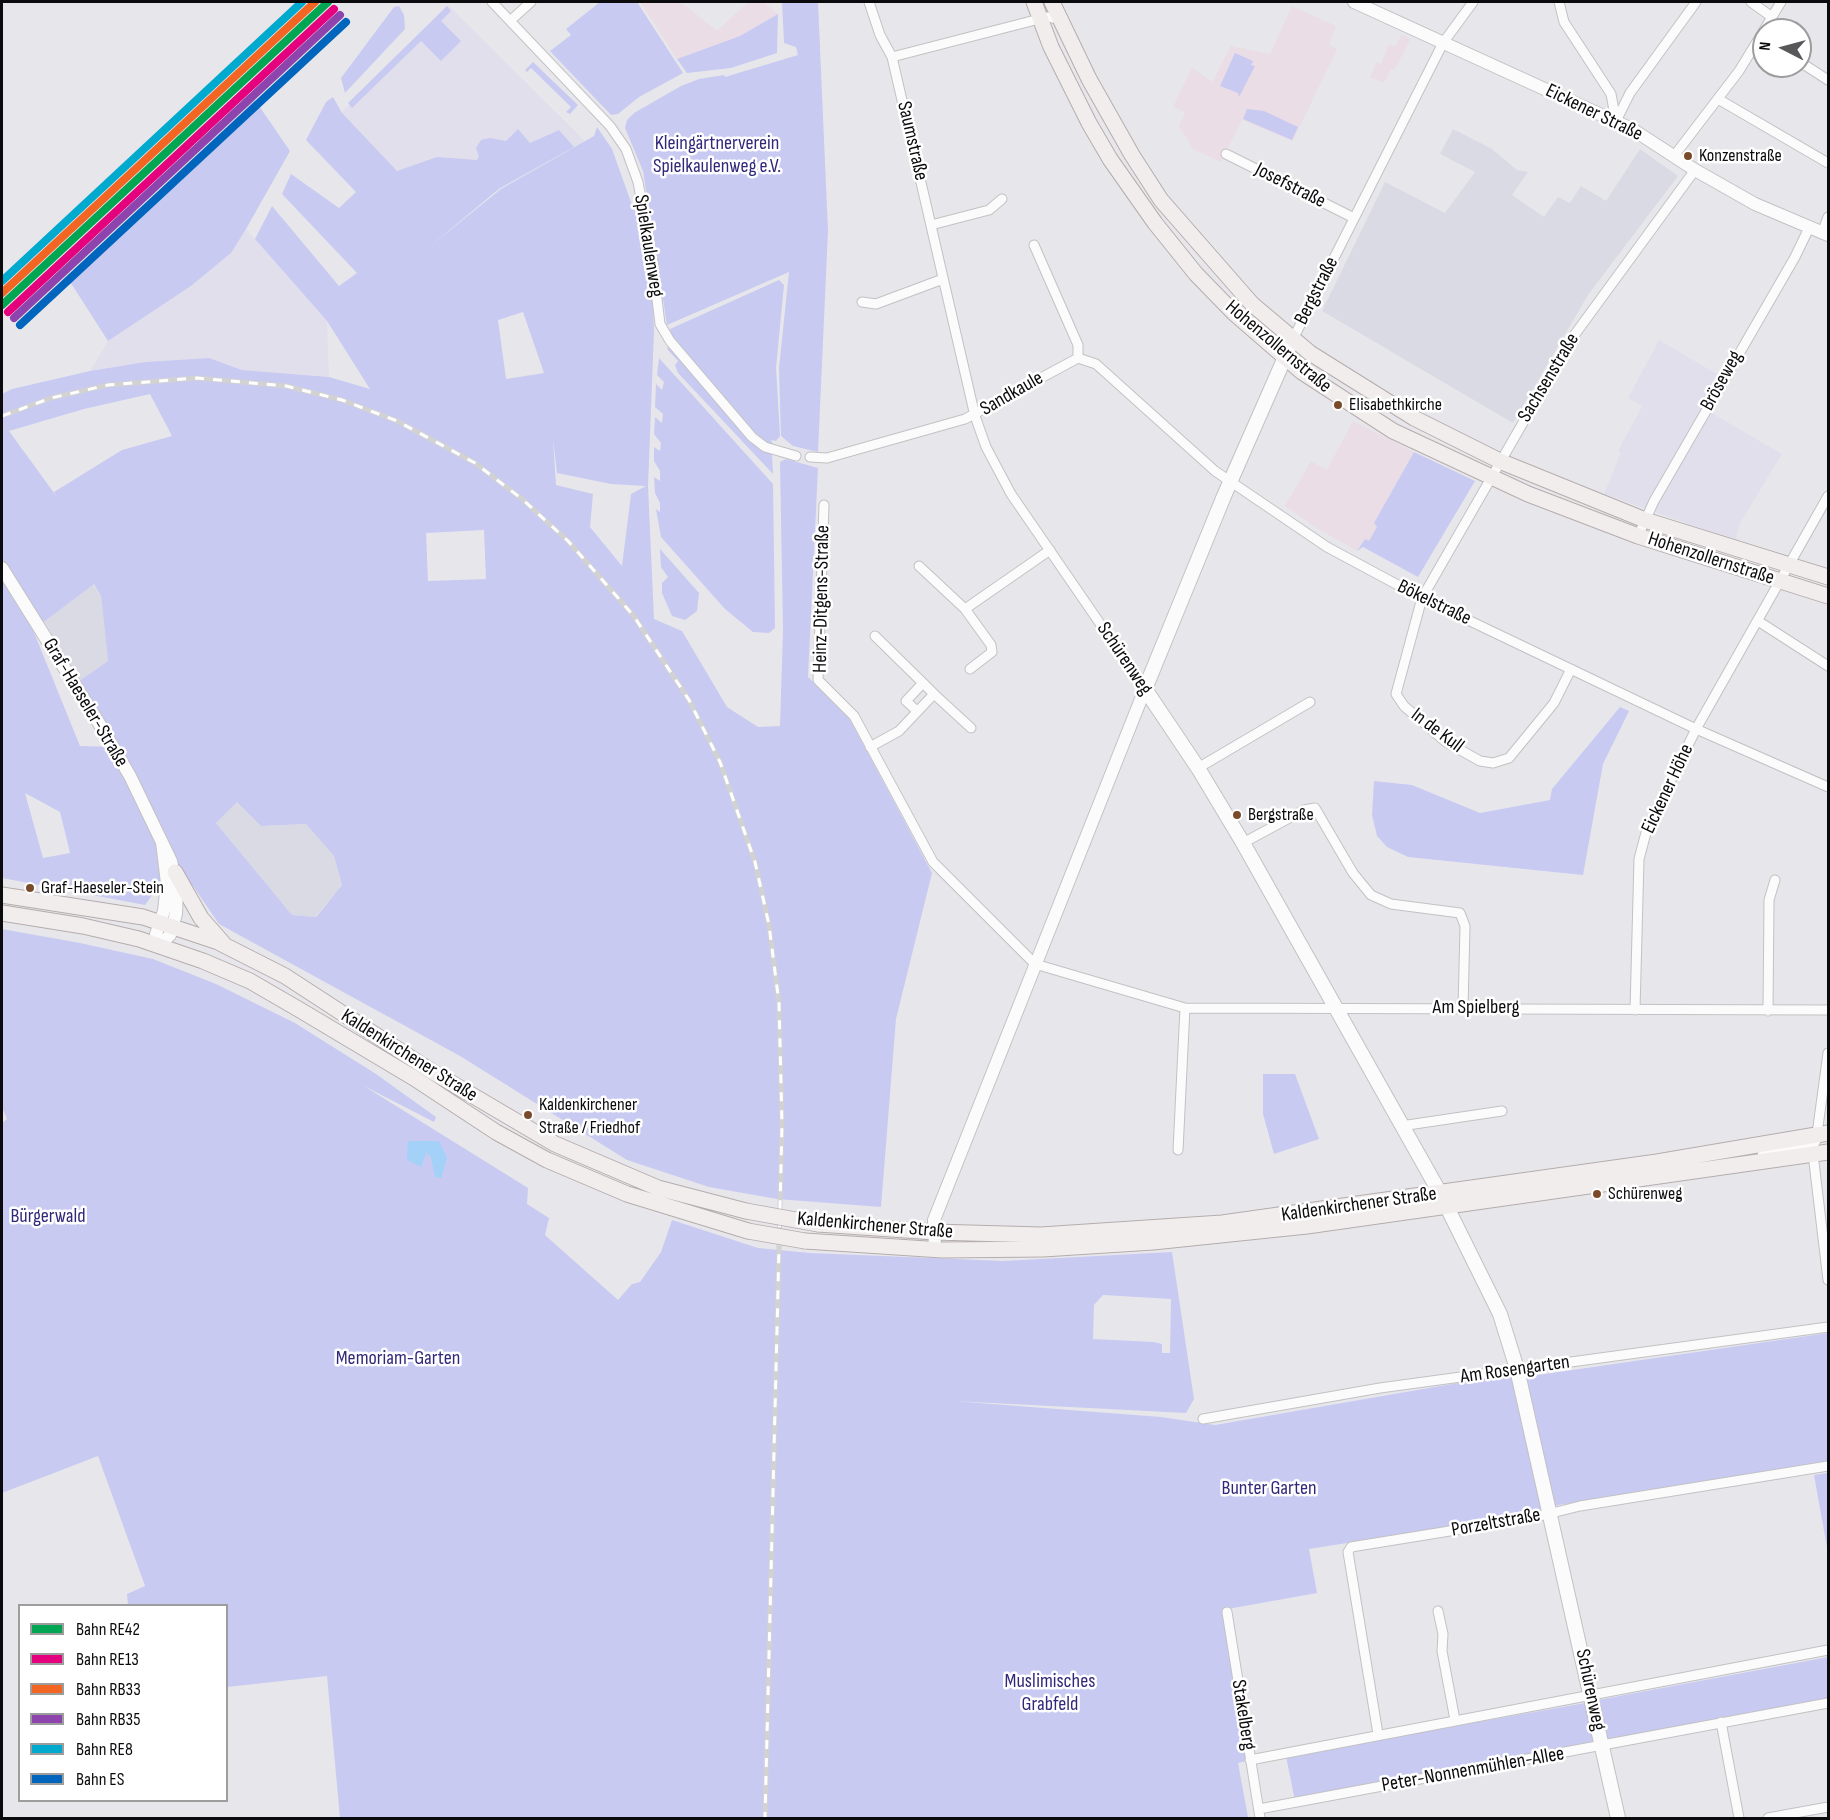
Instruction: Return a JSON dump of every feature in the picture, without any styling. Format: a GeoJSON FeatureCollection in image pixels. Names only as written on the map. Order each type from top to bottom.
{"type":"FeatureCollection","features":[{"type":"Feature","properties":{"kind":"main road","name":"Hohenzollernstraße"},"geometry":{"type":"LineString","coordinates":[[1034,2],[1039,20],[1089,123],[1155,223],[1190,267],[1234,313],[1285,358],[1340,398],[1393,431],[1491,477],[1638,536],[1828,596]]}},
{"type":"Feature","properties":{"kind":"main road","name":"Hohenzollernstraße"},"geometry":{"type":"LineString","coordinates":[[1052,2],[1110,117],[1161,200],[1252,304],[1293,339],[1348,379],[1414,418],[1502,462],[1645,520],[1828,577]]}},
{"type":"Feature","properties":{"kind":"main road","name":"Bergstraße"},"geometry":{"type":"LineString","coordinates":[[1145,689],[1230,481],[1293,339]]}},
{"type":"Feature","properties":{"kind":"main road","name":"Schürenweg"},"geometry":{"type":"LineString","coordinates":[[1145,689],[1198,768],[1243,843],[1442,1200],[1500,1314],[1517,1369],[1618,1818]]}},
{"type":"Feature","properties":{"kind":"main road"},"geometry":{"type":"LineString","coordinates":[[175,872],[201,918],[225,946]]}},
{"type":"Feature","properties":{"kind":"main road","name":"Kaldenkirchener Straße"},"geometry":{"type":"LineString","coordinates":[[2,896],[143,917],[225,946],[285,976],[431,1071],[555,1144],[658,1188],[746,1211],[818,1224],[934,1232],[1041,1235],[1155,1229],[1442,1200],[1821,1153]]}},
{"type":"Feature","properties":{"kind":"main road","name":"Kaldenkirchener Straße"},"geometry":{"type":"LineString","coordinates":[[2,913],[83,926],[160,945],[250,981],[414,1078],[496,1132],[547,1160],[627,1194],[748,1231],[805,1241],[935,1250],[1043,1249],[1153,1242],[1307,1226],[1442,1200],[1823,1134]]}},
{"type":"Feature","properties":{"kind":"main road","name":"Kaldenkirchener Straße"},"geometry":{"type":"LineString","coordinates":[[1699,1169],[1810,1146],[1823,1134]]}},
{"type":"Feature","properties":{"kind":"street","name":"Spielkaulenweg"},"geometry":{"type":"LineString","coordinates":[[492,2],[610,126],[626,149],[639,182],[660,324],[670,341],[752,437],[765,447],[796,456]]}},
{"type":"Feature","properties":{"kind":"street"},"geometry":{"type":"LineString","coordinates":[[511,20],[531,2]]}},
{"type":"Feature","properties":{"kind":"street","name":"Saumstraße"},"geometry":{"type":"LineString","coordinates":[[869,2],[880,35],[892,57],[975,416]]}},
{"type":"Feature","properties":{"kind":"street","name":"Eickener Straße"},"geometry":{"type":"LineString","coordinates":[[1354,2],[1616,121],[1755,204],[1826,234]]}},
{"type":"Feature","properties":{"kind":"street","name":"Bergstraße"},"geometry":{"type":"LineString","coordinates":[[1293,339],[1443,43],[1473,2]]}},
{"type":"Feature","properties":{"kind":"street"},"geometry":{"type":"LineString","coordinates":[[1559,2],[1564,22],[1611,94],[1616,121]]}},
{"type":"Feature","properties":{"kind":"street"},"geometry":{"type":"LineString","coordinates":[[1616,121],[1630,93],[1696,2]]}},
{"type":"Feature","properties":{"kind":"street"},"geometry":{"type":"LineString","coordinates":[[1752,2],[1772,16],[1781,2]]}},
{"type":"Feature","properties":{"kind":"street"},"geometry":{"type":"LineString","coordinates":[[892,57],[1052,17],[1059,19]]}},
{"type":"Feature","properties":{"kind":"street"},"geometry":{"type":"LineString","coordinates":[[1674,156],[1752,52]]}},
{"type":"Feature","properties":{"kind":"street"},"geometry":{"type":"LineString","coordinates":[[1812,70],[1828,80]]}},
{"type":"Feature","properties":{"kind":"street"},"geometry":{"type":"LineString","coordinates":[[1718,99],[1828,163]]}},
{"type":"Feature","properties":{"kind":"street","name":"Josefstraße"},"geometry":{"type":"LineString","coordinates":[[1226,154],[1354,218]]}},
{"type":"Feature","properties":{"kind":"street","name":"Sachsenstraße"},"geometry":{"type":"LineString","coordinates":[[1422,598],[1570,341],[1695,170]]}},
{"type":"Feature","properties":{"kind":"street"},"geometry":{"type":"LineString","coordinates":[[932,225],[989,210],[1002,199]]}},
{"type":"Feature","properties":{"kind":"street"},"geometry":{"type":"LineString","coordinates":[[1826,234],[1828,217]]}},
{"type":"Feature","properties":{"kind":"street","name":"Bröseweg"},"geometry":{"type":"LineString","coordinates":[[1638,536],[1728,369],[1795,257],[1809,228]]}},
{"type":"Feature","properties":{"kind":"street"},"geometry":{"type":"LineString","coordinates":[[1034,245],[1078,345],[1078,358]]}},
{"type":"Feature","properties":{"kind":"street"},"geometry":{"type":"LineString","coordinates":[[862,302],[876,304],[943,279]]}},
{"type":"Feature","properties":{"kind":"street","name":"Sandkaule"},"geometry":{"type":"LineString","coordinates":[[810,457],[826,458],[975,416],[985,406],[1078,358]]}},
{"type":"Feature","properties":{"kind":"street","name":"Bökelstraße"},"geometry":{"type":"LineString","coordinates":[[1078,358],[1096,364],[1230,481],[1327,547],[1422,598],[1696,729],[1828,787]]}},
{"type":"Feature","properties":{"kind":"street","name":"Schürenweg"},"geometry":{"type":"LineString","coordinates":[[975,416],[998,473],[1145,689]]}},
{"type":"Feature","properties":{"kind":"street","name":"Eickener Höhe"},"geometry":{"type":"LineString","coordinates":[[1635,1010],[1639,859],[1647,829],[1696,729],[1828,496]]}},
{"type":"Feature","properties":{"kind":"street","name":"Heinz-Ditgens-Straße"},"geometry":{"type":"LineString","coordinates":[[824,505],[818,680],[854,716],[933,862],[1035,964]]}},
{"type":"Feature","properties":{"kind":"street"},"geometry":{"type":"LineString","coordinates":[[964,609],[1050,550]]}},
{"type":"Feature","properties":{"kind":"street"},"geometry":{"type":"LineString","coordinates":[[919,566],[964,609],[991,645],[992,652],[970,669]]}},
{"type":"Feature","properties":{"kind":"street","name":"Graf-Haeseler-Straße"},"geometry":{"type":"LineString","coordinates":[[2,568],[100,725],[162,842],[175,872],[176,915],[156,934],[160,945]]}},
{"type":"Feature","properties":{"kind":"street","name":"In de Kull"},"geometry":{"type":"LineString","coordinates":[[1422,598],[1396,694],[1404,706],[1446,742],[1480,761],[1493,763],[1509,758],[1554,704],[1571,669]]}},
{"type":"Feature","properties":{"kind":"street"},"geometry":{"type":"LineString","coordinates":[[1758,621],[1828,666]]}},
{"type":"Feature","properties":{"kind":"street"},"geometry":{"type":"LineString","coordinates":[[874,636],[971,728]]}},
{"type":"Feature","properties":{"kind":"street"},"geometry":{"type":"LineString","coordinates":[[917,711],[906,700],[923,683]]}},
{"type":"Feature","properties":{"kind":"street","name":"Bergstraße"},"geometry":{"type":"LineString","coordinates":[[935,1250],[934,1220],[1145,689]]}},
{"type":"Feature","properties":{"kind":"street"},"geometry":{"type":"LineString","coordinates":[[870,747],[899,731],[934,694]]}},
{"type":"Feature","properties":{"kind":"street"},"geometry":{"type":"LineString","coordinates":[[1198,768],[1310,702]]}},
{"type":"Feature","properties":{"kind":"street"},"geometry":{"type":"LineString","coordinates":[[1243,843],[1304,810],[1315,808],[1353,873],[1371,895],[1391,904],[1460,913],[1466,926],[1463,1008]]}},
{"type":"Feature","properties":{"kind":"street","name":"Graf-Haeseler-Straße"},"geometry":{"type":"LineString","coordinates":[[162,842],[168,883],[166,924]]}},
{"type":"Feature","properties":{"kind":"street"},"geometry":{"type":"LineString","coordinates":[[1768,1011],[1769,900],[1775,880]]}},
{"type":"Feature","properties":{"kind":"street","name":"Am Spielberg"},"geometry":{"type":"LineString","coordinates":[[1035,964],[1185,1008],[1828,1010]]}},
{"type":"Feature","properties":{"kind":"street"},"geometry":{"type":"LineString","coordinates":[[1178,1150],[1185,1008]]}},
{"type":"Feature","properties":{"kind":"street"},"geometry":{"type":"LineString","coordinates":[[1823,1134],[1828,1053]]}},
{"type":"Feature","properties":{"kind":"street"},"geometry":{"type":"LineString","coordinates":[[1401,1126],[1502,1111]]}},
{"type":"Feature","properties":{"kind":"street"},"geometry":{"type":"LineString","coordinates":[[1821,1153],[1828,1280]]}},
{"type":"Feature","properties":{"kind":"street","name":"Am Rosengarten"},"geometry":{"type":"LineString","coordinates":[[1203,1419],[1380,1388],[1828,1327]]}},
{"type":"Feature","properties":{"kind":"street","name":"Porzeltstraße"},"geometry":{"type":"LineString","coordinates":[[1378,1734],[1348,1552],[1352,1547],[1580,1506],[1828,1466]]}},
{"type":"Feature","properties":{"kind":"street"},"geometry":{"type":"LineString","coordinates":[[1438,1611],[1443,1634],[1442,1651],[1455,1720]]}},
{"type":"Feature","properties":{"kind":"street","name":"Stakelberg"},"geometry":{"type":"LineString","coordinates":[[1227,1612],[1259,1814]]}},
{"type":"Feature","properties":{"kind":"street"},"geometry":{"type":"LineString","coordinates":[[1250,1760],[1828,1650]]}},
{"type":"Feature","properties":{"kind":"street","name":"Peter-Nonnenmühlen-Allee"},"geometry":{"type":"LineString","coordinates":[[1259,1814],[1601,1745],[1828,1703]]}},
{"type":"Feature","properties":{"kind":"street"},"geometry":{"type":"LineString","coordinates":[[1721,1722],[1739,1818]]}},
{"type":"Feature","properties":{"kind":"street"},"geometry":{"type":"LineString","coordinates":[[1768,1818],[1828,1807]]}},
{"type":"Feature","properties":{"kind":"shaded area"},"geometry":{"type":"Polygon","coordinates":[[[640,2],[681,2],[717,31],[748,2],[763,2],[778,14],[740,36],[677,59],[640,2]]]}},
{"type":"Feature","properties":{"kind":"shaded area"},"geometry":{"type":"Polygon","coordinates":[[[448,5],[585,141],[436,226],[340,114],[448,5]]]}},
{"type":"Feature","properties":{"kind":"shaded area"},"geometry":{"type":"Polygon","coordinates":[[[1292,6],[1336,26],[1329,45],[1337,49],[1293,141],[1242,120],[1221,162],[1193,149],[1179,126],[1185,112],[1173,107],[1192,67],[1212,82],[1231,46],[1270,54],[1292,6]]]}},
{"type":"Feature","properties":{"kind":"shaded area"},"geometry":{"type":"Polygon","coordinates":[[[1401,35],[1411,39],[1394,70],[1391,69],[1384,83],[1370,77],[1377,62],[1381,64],[1389,44],[1395,47],[1401,35]]]}},
{"type":"Feature","properties":{"kind":"shaded area"},"geometry":{"type":"Polygon","coordinates":[[[1453,129],[1492,149],[1517,170],[1528,172],[1512,195],[1544,217],[1558,197],[1570,203],[1581,186],[1606,201],[1640,149],[1678,176],[1588,295],[1513,423],[1322,311],[1385,182],[1445,213],[1475,172],[1440,154],[1453,129]]]}},
{"type":"Feature","properties":{"kind":"shaded area"},"geometry":{"type":"Polygon","coordinates":[[[246,229],[327,321],[329,377],[242,370],[208,358],[145,362],[90,371],[108,341],[191,286],[231,253],[246,229]]]}},
{"type":"Feature","properties":{"kind":"shaded area"},"geometry":{"type":"Polygon","coordinates":[[[1659,340],[1717,374],[1700,406],[1782,454],[1739,525],[1736,541],[1604,494],[1621,452],[1618,451],[1642,406],[1628,398],[1659,340]]]}},
{"type":"Feature","properties":{"kind":"shaded area"},"geometry":{"type":"Polygon","coordinates":[[[1353,421],[1414,452],[1374,523],[1378,527],[1369,542],[1364,539],[1357,551],[1320,530],[1285,506],[1311,461],[1327,470],[1353,421]]]}},
{"type":"Feature","properties":{"kind":"shaded area"},"geometry":{"type":"Polygon","coordinates":[[[93,584],[101,596],[108,661],[79,681],[44,621],[93,584]]]}},
{"type":"Feature","properties":{"kind":"shaded area"},"geometry":{"type":"Polygon","coordinates":[[[237,802],[261,826],[306,824],[334,856],[342,885],[315,917],[292,915],[216,823],[237,802]]]}},
{"type":"Feature","properties":{"kind":"shaded area"},"geometry":{"type":"Polygon","coordinates":[[[408,1141],[439,1141],[447,1158],[441,1178],[435,1177],[431,1157],[426,1153],[421,1167],[407,1160],[408,1141]]]}},
{"type":"Feature","properties":{"kind":"green space","name":"Kleingärtnerverein Spielkaulenweg e.V."},"geometry":{"type":"Polygon","coordinates":[[[600,2],[637,2],[683,73],[639,97],[618,114],[611,115],[550,51],[571,35],[566,29],[600,2]]]}},
{"type":"Feature","properties":{"kind":"green space","name":"Kleingärtnerverein Spielkaulenweg e.V."},"geometry":{"type":"Polygon","coordinates":[[[782,2],[818,2],[828,231],[818,452],[793,446],[781,436],[779,368],[789,272],[667,325],[643,171],[625,128],[627,120],[634,113],[681,86],[699,79],[724,75],[725,77],[798,55],[796,47],[784,43],[782,2]]]}},
{"type":"Feature","properties":{"kind":"green space"},"geometry":{"type":"Polygon","coordinates":[[[399,6],[404,15],[405,29],[345,93],[341,78],[394,7],[399,6]]]}},
{"type":"Feature","properties":{"kind":"green space"},"geometry":{"type":"Polygon","coordinates":[[[447,6],[451,11],[441,21],[461,41],[441,61],[421,41],[352,108],[348,103],[447,6]]]}},
{"type":"Feature","properties":{"kind":"green space"},"geometry":{"type":"Polygon","coordinates":[[[778,14],[777,53],[731,68],[687,73],[677,59],[740,36],[778,14]]]}},
{"type":"Feature","properties":{"kind":"green space"},"geometry":{"type":"Polygon","coordinates":[[[1235,53],[1253,61],[1251,65],[1255,66],[1239,97],[1238,93],[1220,86],[1235,53]]]}},
{"type":"Feature","properties":{"kind":"green space"},"geometry":{"type":"Polygon","coordinates":[[[533,62],[578,105],[570,114],[566,112],[571,107],[531,68],[527,72],[525,70],[533,62]]]}},
{"type":"Feature","properties":{"kind":"green space"},"geometry":{"type":"Polygon","coordinates":[[[333,97],[342,113],[397,171],[437,157],[477,160],[479,156],[476,148],[481,140],[490,138],[506,141],[518,129],[530,143],[559,130],[574,147],[500,188],[428,248],[501,189],[594,136],[597,127],[612,149],[631,202],[640,217],[653,303],[648,486],[654,619],[682,631],[727,707],[758,727],[780,726],[783,631],[780,462],[786,459],[818,468],[808,677],[847,714],[932,873],[896,1019],[881,1207],[777,1199],[709,1187],[627,1160],[460,1056],[219,924],[193,886],[160,884],[145,905],[2,878],[2,394],[12,389],[90,371],[145,362],[209,358],[242,370],[329,377],[370,389],[327,321],[255,239],[272,206],[339,286],[357,273],[282,194],[291,174],[339,208],[356,192],[306,140],[326,102],[333,97]],[[523,312],[498,320],[506,379],[544,373],[523,312]],[[150,394],[84,409],[9,431],[57,497],[54,492],[122,450],[172,436],[150,394]],[[553,439],[556,485],[593,494],[590,527],[622,566],[631,494],[646,486],[611,484],[557,473],[553,439]],[[484,530],[426,533],[428,581],[486,579],[484,530]],[[94,584],[33,630],[80,746],[118,747],[79,681],[108,661],[101,596],[94,584]],[[25,793],[43,858],[70,853],[60,812],[25,793]],[[237,802],[216,823],[292,915],[316,917],[342,885],[334,856],[306,824],[261,826],[237,802]]]}},
{"type":"Feature","properties":{"kind":"green space"},"geometry":{"type":"Polygon","coordinates":[[[255,100],[290,151],[246,229],[231,253],[191,286],[108,341],[67,277],[255,100]]]}},
{"type":"Feature","properties":{"kind":"green space"},"geometry":{"type":"Polygon","coordinates":[[[1247,109],[1264,111],[1298,127],[1292,140],[1243,119],[1247,109]]]}},
{"type":"Feature","properties":{"kind":"green space"},"geometry":{"type":"Polygon","coordinates":[[[779,280],[784,285],[776,368],[780,436],[776,441],[771,440],[775,448],[758,437],[671,335],[670,329],[779,280]]]}},
{"type":"Feature","properties":{"kind":"green space"},"geometry":{"type":"Polygon","coordinates":[[[669,346],[763,450],[772,454],[773,474],[678,373],[675,365],[678,361],[667,349],[669,346]]]}},
{"type":"Feature","properties":{"kind":"green space"},"geometry":{"type":"Polygon","coordinates":[[[659,358],[773,484],[775,628],[769,633],[753,632],[725,609],[661,537],[656,509],[660,512],[660,503],[655,493],[654,477],[660,481],[660,471],[654,461],[654,447],[660,451],[661,443],[654,434],[655,417],[662,423],[663,414],[655,407],[656,384],[662,390],[664,382],[657,375],[659,358]]]}},
{"type":"Feature","properties":{"kind":"green space"},"geometry":{"type":"Polygon","coordinates":[[[1414,452],[1475,481],[1418,577],[1363,547],[1357,551],[1365,539],[1369,541],[1377,527],[1374,523],[1414,452]]]}},
{"type":"Feature","properties":{"kind":"green space"},"geometry":{"type":"Polygon","coordinates":[[[660,549],[699,593],[697,611],[685,620],[672,616],[662,593],[662,583],[668,577],[661,567],[660,549]]]}},
{"type":"Feature","properties":{"kind":"green space"},"geometry":{"type":"Polygon","coordinates":[[[1620,707],[1629,711],[1603,764],[1583,875],[1408,857],[1387,847],[1377,836],[1372,815],[1374,781],[1412,785],[1480,813],[1550,800],[1552,789],[1620,707]]]}},
{"type":"Feature","properties":{"kind":"green space"},"geometry":{"type":"Polygon","coordinates":[[[2,929],[153,959],[216,984],[295,1023],[376,1074],[436,1117],[434,1122],[364,1086],[528,1188],[527,1204],[549,1218],[545,1235],[618,1300],[632,1284],[640,1282],[661,1252],[672,1220],[758,1248],[810,1253],[1003,1261],[1172,1252],[1194,1399],[1186,1413],[953,1401],[1161,1417],[1215,1425],[1504,1375],[1531,1376],[1828,1333],[1828,1462],[1558,1505],[1537,1513],[1309,1549],[1317,1593],[1222,1610],[1246,1761],[1238,1763],[1248,1817],[1253,1818],[340,1818],[327,1676],[228,1687],[228,1604],[128,1604],[127,1594],[145,1586],[98,1456],[2,1493],[2,1123],[7,1119],[2,1107],[2,929]],[[1103,1295],[1094,1305],[1093,1339],[1154,1342],[1162,1344],[1162,1353],[1170,1353],[1171,1299],[1103,1295]]]}},
{"type":"Feature","properties":{"kind":"green space"},"geometry":{"type":"Polygon","coordinates":[[[1263,1074],[1295,1074],[1319,1139],[1274,1154],[1263,1114],[1263,1074]]]}},
{"type":"Feature","properties":{"kind":"green space"},"geometry":{"type":"Polygon","coordinates":[[[1828,1473],[1828,1553],[1814,1475],[1828,1473]]]}},
{"type":"Feature","properties":{"kind":"green space"},"geometry":{"type":"Polygon","coordinates":[[[1828,1657],[1828,1701],[1608,1742],[1598,1700],[1828,1657]]]}},
{"type":"Feature","properties":{"kind":"green space"},"geometry":{"type":"Polygon","coordinates":[[[1585,1703],[1594,1743],[1295,1801],[1286,1756],[1585,1703]]]}},
{"type":"Feature","properties":{"kind":"railway"},"geometry":{"type":"LineString","coordinates":[[2,416],[51,398],[108,385],[197,378],[286,386],[342,400],[397,421],[475,463],[522,499],[568,541],[633,615],[689,700],[720,762],[755,862],[769,925],[779,1003],[782,1125],[765,1818]]}},
{"type":"Feature","properties":{"kind":"rail line","name":"RE8"},"geometry":{"type":"LineString","coordinates":[[2,281],[302,2]]}},
{"type":"Feature","properties":{"kind":"rail line","name":"RB33"},"geometry":{"type":"LineString","coordinates":[[2,293],[315,2]]}},
{"type":"Feature","properties":{"kind":"rail line","name":"RE42"},"geometry":{"type":"LineString","coordinates":[[2,305],[328,2]]}},
{"type":"Feature","properties":{"kind":"rail line","name":"RE13"},"geometry":{"type":"LineString","coordinates":[[8,312],[334,9]]}},
{"type":"Feature","properties":{"kind":"rail line","name":"RB35"},"geometry":{"type":"LineString","coordinates":[[14,318],[340,15]]}},
{"type":"Feature","properties":{"kind":"rail line","name":"ES"},"geometry":{"type":"LineString","coordinates":[[20,325],[346,22]]}},
{"type":"Feature","properties":{"kind":"place","name":"Konzenstraße"},"geometry":{"type":"Point","coordinates":[1688,156]}},
{"type":"Feature","properties":{"kind":"place","name":"Elisabethkirche"},"geometry":{"type":"Point","coordinates":[1338,405]}},
{"type":"Feature","properties":{"kind":"place","name":"Bergstraße"},"geometry":{"type":"Point","coordinates":[1237,815]}},
{"type":"Feature","properties":{"kind":"place","name":"Graf-Haeseler-Stein"},"geometry":{"type":"Point","coordinates":[30,888]}},
{"type":"Feature","properties":{"kind":"place","name":"Kaldenkirchener Straße / Friedhof"},"geometry":{"type":"Point","coordinates":[528,1115]}},
{"type":"Feature","properties":{"kind":"place","name":"Schürenweg"},"geometry":{"type":"Point","coordinates":[1597,1194]}},
{"type":"Feature","properties":{"kind":"park label","name":"Bürgerwald"},"geometry":{"type":"Point","coordinates":[48,1217]}},
{"type":"Feature","properties":{"kind":"park label","name":"Memoriam-Garten"},"geometry":{"type":"Point","coordinates":[398,1359]}},
{"type":"Feature","properties":{"kind":"park label","name":"Bunter Garten"},"geometry":{"type":"Point","coordinates":[1269,1489]}},
{"type":"Feature","properties":{"kind":"park label","name":"Muslimisches Grabfeld"},"geometry":{"type":"Point","coordinates":[1050,1694]}}]}
